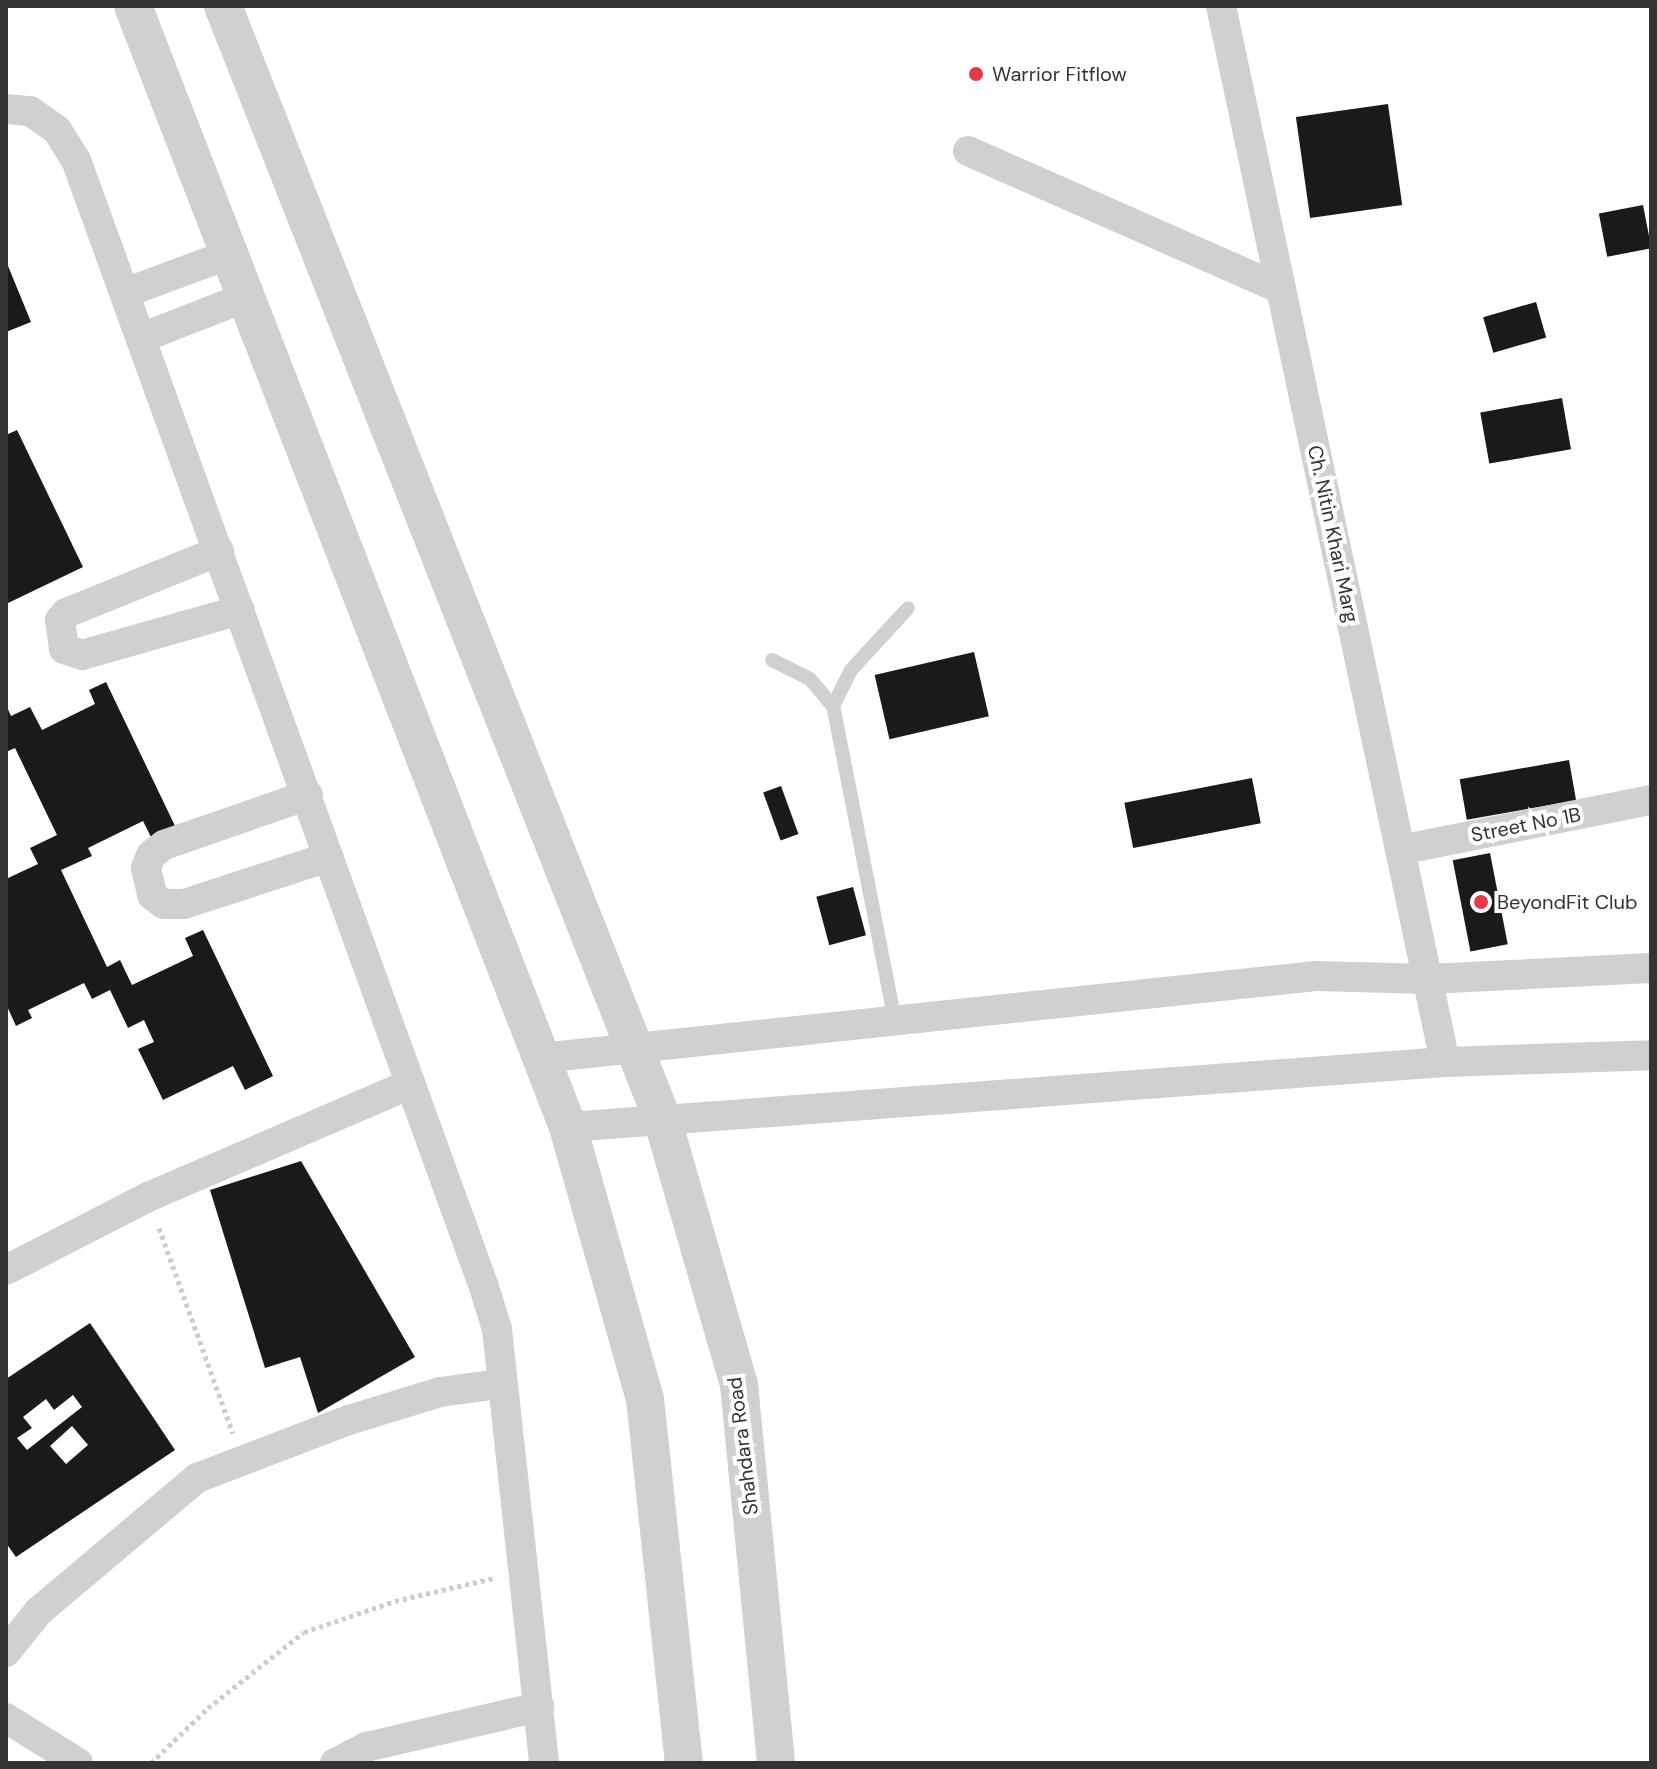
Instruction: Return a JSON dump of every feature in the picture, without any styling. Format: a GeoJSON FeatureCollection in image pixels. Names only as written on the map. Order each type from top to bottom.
{"type":"FeatureCollection","features":[{"type":"Feature","properties":{"kind":"street"},"geometry":{"type":"LineString","coordinates":[[133,6],[568,1127],[645,1399],[684,1763]]}},
{"type":"Feature","properties":{"kind":"street","name":"Shahdara Road"},"geometry":{"type":"LineString","coordinates":[[223,6],[662,1118],[739,1385],[776,1763]]}},
{"type":"Feature","properties":{"kind":"street","name":"Ch. Nitin Khari Marg"},"geometry":{"type":"LineString","coordinates":[[1221,6],[1445,1062]]}},
{"type":"Feature","properties":{"kind":"street"},"geometry":{"type":"LineString","coordinates":[[6,109],[30,111],[57,130],[76,160],[308,795],[497,1329],[500,1384],[544,1763]]}},
{"type":"Feature","properties":{"kind":"street"},"geometry":{"type":"LineString","coordinates":[[968,151],[1281,289]]}},
{"type":"Feature","properties":{"kind":"street"},"geometry":{"type":"LineString","coordinates":[[125,293],[230,254]]}},
{"type":"Feature","properties":{"kind":"street"},"geometry":{"type":"LineString","coordinates":[[141,338],[246,297]]}},
{"type":"Feature","properties":{"kind":"street"},"geometry":{"type":"LineString","coordinates":[[219,551],[66,613],[60,620],[64,649],[82,655],[240,610]]}},
{"type":"Feature","properties":{"kind":"street"},"geometry":{"type":"LineString","coordinates":[[308,795],[164,845],[151,855],[146,868],[152,895],[164,904],[184,904],[329,857]]}},
{"type":"Feature","properties":{"kind":"street","name":"Street No 1B"},"geometry":{"type":"LineString","coordinates":[[1400,850],[1651,800]]}},
{"type":"Feature","properties":{"kind":"street"},"geometry":{"type":"LineString","coordinates":[[541,1058],[1316,976],[1428,979],[1651,968]]}},
{"type":"Feature","properties":{"kind":"street"},"geometry":{"type":"LineString","coordinates":[[568,1127],[1445,1062],[1651,1055]]}},
{"type":"Feature","properties":{"kind":"street"},"geometry":{"type":"LineString","coordinates":[[6,1270],[148,1197],[411,1084]]}},
{"type":"Feature","properties":{"kind":"street"},"geometry":{"type":"LineString","coordinates":[[6,1652],[39,1611],[170,1496],[197,1478],[349,1420],[440,1392],[500,1384]]}},
{"type":"Feature","properties":{"kind":"street"},"geometry":{"type":"LineString","coordinates":[[335,1763],[366,1747],[539,1707]]}},
{"type":"Feature","properties":{"kind":"street"},"geometry":{"type":"LineString","coordinates":[[6,1718],[78,1763]]}},
{"type":"Feature","properties":{"kind":"lane"},"geometry":{"type":"LineString","coordinates":[[833,706],[851,670],[908,608]]}},
{"type":"Feature","properties":{"kind":"lane"},"geometry":{"type":"LineString","coordinates":[[772,660],[810,679],[833,706],[895,1022]]}},
{"type":"Feature","properties":{"kind":"path"},"geometry":{"type":"LineString","coordinates":[[148,1197],[243,1462]]}},
{"type":"Feature","properties":{"kind":"path"},"geometry":{"type":"LineString","coordinates":[[151,1763],[208,1708],[304,1632],[395,1601],[523,1571]]}},
{"type":"Feature","properties":{"kind":"building"},"geometry":{"type":"Polygon","coordinates":[[[1388,104],[1402,205],[1310,218],[1296,117],[1388,104]]]}},
{"type":"Feature","properties":{"kind":"building"},"geometry":{"type":"Polygon","coordinates":[[[1643,205],[1651,248],[1607,257],[1599,214],[1643,205]]]}},
{"type":"Feature","properties":{"kind":"building"},"geometry":{"type":"Polygon","coordinates":[[[6,261],[31,322],[6,332],[6,261]]]}},
{"type":"Feature","properties":{"kind":"building"},"geometry":{"type":"Polygon","coordinates":[[[1536,302],[1546,338],[1493,353],[1483,317],[1536,302]]]}},
{"type":"Feature","properties":{"kind":"building"},"geometry":{"type":"Polygon","coordinates":[[[1562,398],[1571,449],[1489,464],[1480,412],[1562,398]]]}},
{"type":"Feature","properties":{"kind":"building"},"geometry":{"type":"Polygon","coordinates":[[[17,430],[83,567],[6,604],[6,435],[17,430]]]}},
{"type":"Feature","properties":{"kind":"building"},"geometry":{"type":"Polygon","coordinates":[[[974,652],[989,716],[889,739],[875,675],[974,652]]]}},
{"type":"Feature","properties":{"kind":"building"},"geometry":{"type":"Polygon","coordinates":[[[106,682],[176,828],[152,839],[143,821],[88,848],[92,856],[61,870],[107,967],[120,960],[132,985],[193,956],[185,938],[203,930],[273,1076],[245,1090],[233,1066],[163,1100],[138,1049],[154,1042],[144,1020],[128,1028],[110,990],[92,999],[84,983],[28,1010],[32,1018],[16,1026],[6,1004],[6,879],[38,864],[30,848],[57,835],[15,748],[6,752],[6,705],[11,716],[30,707],[42,730],[95,704],[89,690],[106,682]]]}},
{"type":"Feature","properties":{"kind":"building"},"geometry":{"type":"Polygon","coordinates":[[[1569,760],[1576,800],[1467,820],[1460,779],[1569,760]]]}},
{"type":"Feature","properties":{"kind":"building"},"geometry":{"type":"Polygon","coordinates":[[[1252,778],[1261,823],[1133,848],[1124,803],[1252,778]]]}},
{"type":"Feature","properties":{"kind":"building"},"geometry":{"type":"Polygon","coordinates":[[[781,786],[798,834],[781,840],[763,792],[781,786]]]}},
{"type":"Feature","properties":{"kind":"building","name":"BeyondFit Club"},"geometry":{"type":"Polygon","coordinates":[[[1490,853],[1508,944],[1470,952],[1453,860],[1490,853]]]}},
{"type":"Feature","properties":{"kind":"building"},"geometry":{"type":"Polygon","coordinates":[[[853,887],[866,935],[829,945],[816,897],[853,887]]]}},
{"type":"Feature","properties":{"kind":"building"},"geometry":{"type":"Polygon","coordinates":[[[301,1161],[415,1357],[318,1413],[300,1357],[265,1368],[210,1190],[301,1161]]]}},
{"type":"Feature","properties":{"kind":"building"},"geometry":{"type":"Polygon","coordinates":[[[90,1323],[175,1450],[16,1557],[6,1543],[6,1379],[90,1323]],[[73,1395],[54,1410],[46,1399],[23,1417],[32,1428],[17,1438],[27,1450],[82,1407],[73,1395]],[[72,1426],[50,1446],[66,1464],[88,1445],[72,1426]]]}},
{"type":"Feature","properties":{"kind":"place","name":"Warrior Fitflow"},"geometry":{"type":"Point","coordinates":[976,74]}},
{"type":"Feature","properties":{"kind":"place","name":"BeyondFit Club"},"geometry":{"type":"Point","coordinates":[1481,902]}}]}
